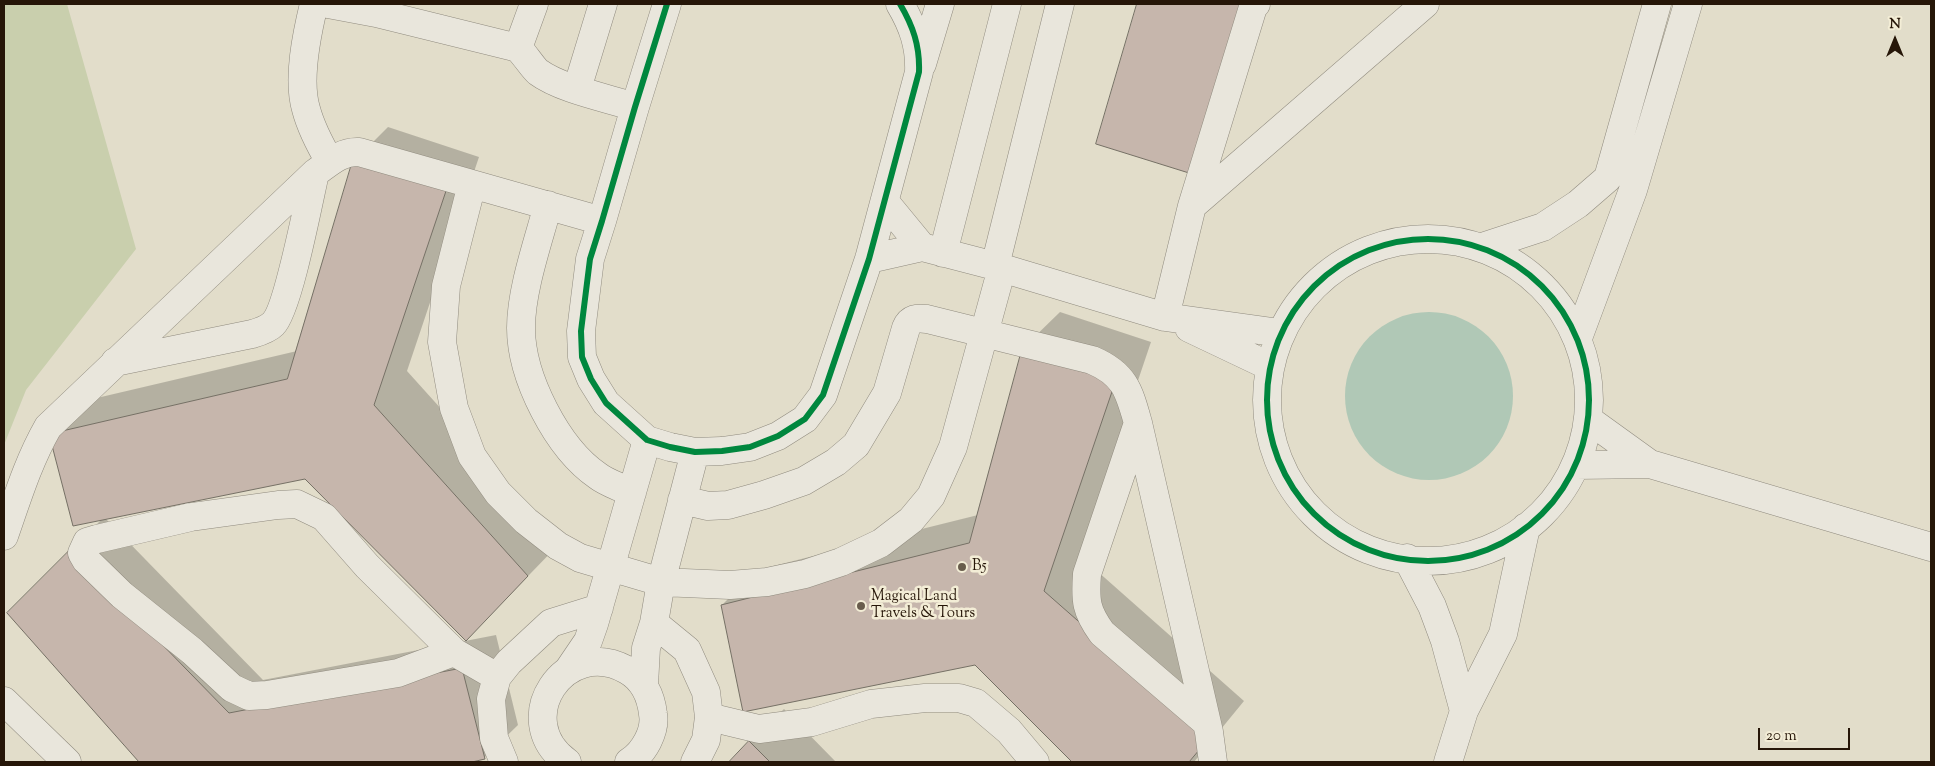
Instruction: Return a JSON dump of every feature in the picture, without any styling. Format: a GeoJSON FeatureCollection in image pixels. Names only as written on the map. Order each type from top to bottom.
{"type":"FeatureCollection","features":[{"type":"Feature","properties":{"kind":"street"},"geometry":{"type":"LineString","coordinates":[[115,362],[252,334],[273,324],[278,317],[322,168],[305,106],[303,69],[307,32],[314,4]]}},
{"type":"Feature","properties":{"kind":"street"},"geometry":{"type":"LineString","coordinates":[[328,4],[375,8],[518,48],[528,57],[536,71],[552,80],[635,107]]}},
{"type":"Feature","properties":{"kind":"street"},"geometry":{"type":"LineString","coordinates":[[518,48],[534,4]]}},
{"type":"Feature","properties":{"kind":"street"},"geometry":{"type":"LineString","coordinates":[[577,89],[603,4]]}},
{"type":"Feature","properties":{"kind":"street"},"geometry":{"type":"LineString","coordinates":[[668,4],[590,259],[581,331],[582,357],[591,379],[606,403],[648,440],[695,452],[750,447],[778,436],[805,419],[823,395],[869,259],[919,72],[940,4]]}},
{"type":"Feature","properties":{"kind":"street"},"geometry":{"type":"LineString","coordinates":[[900,4],[917,40],[920,55],[919,72]]}},
{"type":"Feature","properties":{"kind":"street"},"geometry":{"type":"LineString","coordinates":[[933,250],[1007,4]]}},
{"type":"Feature","properties":{"kind":"street"},"geometry":{"type":"LineString","coordinates":[[472,184],[446,286],[442,342],[454,408],[472,456],[498,493],[526,521],[558,546],[580,558],[661,582],[730,585],[767,582],[805,574],[841,562],[881,543],[911,520],[931,496],[953,447],[985,333],[998,267],[1060,4]]}},
{"type":"Feature","properties":{"kind":"street"},"geometry":{"type":"LineString","coordinates":[[1165,317],[1192,206],[1254,4],[1256,4]]}},
{"type":"Feature","properties":{"kind":"street"},"geometry":{"type":"LineString","coordinates":[[1192,206],[1425,4]]}},
{"type":"Feature","properties":{"kind":"street"},"geometry":{"type":"LineString","coordinates":[[1482,248],[1543,227],[1578,204],[1608,178],[1657,4]]}},
{"type":"Feature","properties":{"kind":"street"},"geometry":{"type":"LineString","coordinates":[[1578,338],[1633,190],[1688,4]]}},
{"type":"Feature","properties":{"kind":"street"},"geometry":{"type":"LineString","coordinates":[[4,536],[24,476],[36,448],[48,427],[322,168],[342,154],[351,151],[359,152],[602,221]]}},
{"type":"Feature","properties":{"kind":"street"},"geometry":{"type":"LineString","coordinates":[[885,202],[933,250]]}},
{"type":"Feature","properties":{"kind":"street"},"geometry":{"type":"LineString","coordinates":[[548,205],[525,300],[521,326],[524,358],[531,382],[543,409],[569,448],[598,477],[632,493]]}},
{"type":"Feature","properties":{"kind":"street"},"geometry":{"type":"LineString","coordinates":[[1435,238],[1482,248],[1522,268],[1556,299],[1578,338],[1589,378],[1589,420],[1584,445],[1576,465],[1551,506],[1515,536],[1472,555],[1425,561],[1378,553],[1336,532],[1301,500],[1277,459],[1266,414],[1269,366],[1280,333],[1306,293],[1344,262],[1361,254],[1388,243],[1435,238]]}},
{"type":"Feature","properties":{"kind":"street"},"geometry":{"type":"LineString","coordinates":[[869,259],[933,250],[998,267],[1165,317],[1269,366]]}},
{"type":"Feature","properties":{"kind":"street"},"geometry":{"type":"LineString","coordinates":[[1165,317],[1280,333]]}},
{"type":"Feature","properties":{"kind":"street"},"geometry":{"type":"LineString","coordinates":[[682,500],[708,506],[728,505],[804,481],[836,462],[856,445],[887,393],[906,328],[911,320],[918,318],[927,319],[1092,360],[1109,367],[1121,380],[1131,398],[1138,423],[1206,723],[1213,762]]}},
{"type":"Feature","properties":{"kind":"street"},"geometry":{"type":"LineString","coordinates":[[1589,420],[1650,464]]}},
{"type":"Feature","properties":{"kind":"street"},"geometry":{"type":"LineString","coordinates":[[1138,423],[1087,574],[1085,595],[1090,616],[1102,634],[1206,723]]}},
{"type":"Feature","properties":{"kind":"street"},"geometry":{"type":"LineString","coordinates":[[567,762],[557,755],[548,741],[542,726],[542,710],[547,694],[556,680],[569,669],[588,641],[648,440]]}},
{"type":"Feature","properties":{"kind":"street"},"geometry":{"type":"LineString","coordinates":[[644,685],[646,648],[654,623],[661,582],[695,452]]}},
{"type":"Feature","properties":{"kind":"street"},"geometry":{"type":"LineString","coordinates":[[1576,465],[1650,464],[1931,546]]}},
{"type":"Feature","properties":{"kind":"street"},"geometry":{"type":"LineString","coordinates":[[454,652],[398,672],[267,695],[249,696],[232,688],[192,651],[122,595],[86,560],[82,553],[87,542],[191,517],[297,504],[324,517],[367,566],[454,652],[497,677]]}},
{"type":"Feature","properties":{"kind":"street"},"geometry":{"type":"LineString","coordinates":[[1448,762],[1464,711],[1503,634],[1526,526]]}},
{"type":"Feature","properties":{"kind":"street"},"geometry":{"type":"LineString","coordinates":[[1407,558],[1432,606],[1445,641],[1464,711]]}},
{"type":"Feature","properties":{"kind":"street"},"geometry":{"type":"LineString","coordinates":[[504,762],[494,738],[492,699],[497,677],[509,662],[551,623],[599,608]]}},
{"type":"Feature","properties":{"kind":"street"},"geometry":{"type":"LineString","coordinates":[[654,623],[687,650],[706,692],[709,717],[706,740],[695,762]]}},
{"type":"Feature","properties":{"kind":"street"},"geometry":{"type":"LineString","coordinates":[[569,669],[585,663],[601,661],[618,665],[632,673],[644,685],[651,700],[654,716],[651,732],[644,748],[629,762]]}},
{"type":"Feature","properties":{"kind":"street"},"geometry":{"type":"LineString","coordinates":[[709,717],[759,729],[812,722],[871,704],[925,698],[959,698],[976,703],[1010,731],[1035,762]]}},
{"type":"Feature","properties":{"kind":"street"},"geometry":{"type":"LineString","coordinates":[[4,702],[67,762]]}},
{"type":"Feature","properties":{"kind":"shaded area"},"geometry":{"type":"Polygon","coordinates":[[[4,4],[67,4],[136,249],[26,390],[4,445],[4,4]]]}},
{"type":"Feature","properties":{"kind":"shaded area"},"geometry":{"type":"Polygon","coordinates":[[[1437,312],[1461,318],[1489,336],[1507,364],[1512,380],[1512,412],[1507,428],[1489,456],[1476,466],[1453,477],[1421,480],[1397,474],[1369,456],[1359,443],[1348,420],[1345,388],[1351,364],[1369,336],[1382,326],[1405,315],[1437,312]]]}},
{"type":"Feature","properties":{"kind":"building"},"geometry":{"type":"Polygon","coordinates":[[[1137,4],[1243,4],[1189,173],[1096,144],[1137,4]]]}},
{"type":"Feature","properties":{"kind":"building"},"geometry":{"type":"Polygon","coordinates":[[[353,160],[446,191],[374,405],[528,576],[466,641],[305,479],[73,526],[49,434],[287,379],[353,160]]]}},
{"type":"Feature","properties":{"kind":"building","name":"B5"},"geometry":{"type":"Polygon","coordinates":[[[1023,346],[1117,377],[1044,591],[1210,737],[1189,762],[1072,762],[975,665],[743,712],[721,605],[969,543],[1023,346]]]}},
{"type":"Feature","properties":{"kind":"building"},"geometry":{"type":"Polygon","coordinates":[[[70,550],[229,713],[462,668],[485,759],[472,762],[139,762],[7,613],[70,550]]]}},
{"type":"Feature","properties":{"kind":"building"},"geometry":{"type":"Polygon","coordinates":[[[749,741],[770,762],[729,762],[749,741]]]}},
{"type":"Feature","properties":{"kind":"cycle path"},"geometry":{"type":"LineString","coordinates":[[667,4],[590,259],[581,331],[582,357],[591,379],[606,403],[647,440],[695,452],[750,447],[778,436],[805,419],[823,395],[869,259],[919,72],[915,36],[900,4]]}},
{"type":"Feature","properties":{"kind":"cycle path"},"geometry":{"type":"LineString","coordinates":[[1428,239],[1459,242],[1490,251],[1517,266],[1542,286],[1562,311],[1577,338],[1586,369],[1589,400],[1586,431],[1577,462],[1562,489],[1542,514],[1517,534],[1490,549],[1459,558],[1428,561],[1397,558],[1366,549],[1339,534],[1314,514],[1294,489],[1279,462],[1270,431],[1267,400],[1270,369],[1279,338],[1294,311],[1314,286],[1339,266],[1366,251],[1397,242],[1428,239]]}},
{"type":"Feature","properties":{"kind":"place","name":"B5"},"geometry":{"type":"Point","coordinates":[962,567]}},
{"type":"Feature","properties":{"kind":"place","name":"Magical Land Travels & Tours"},"geometry":{"type":"Point","coordinates":[861,606]}}]}
